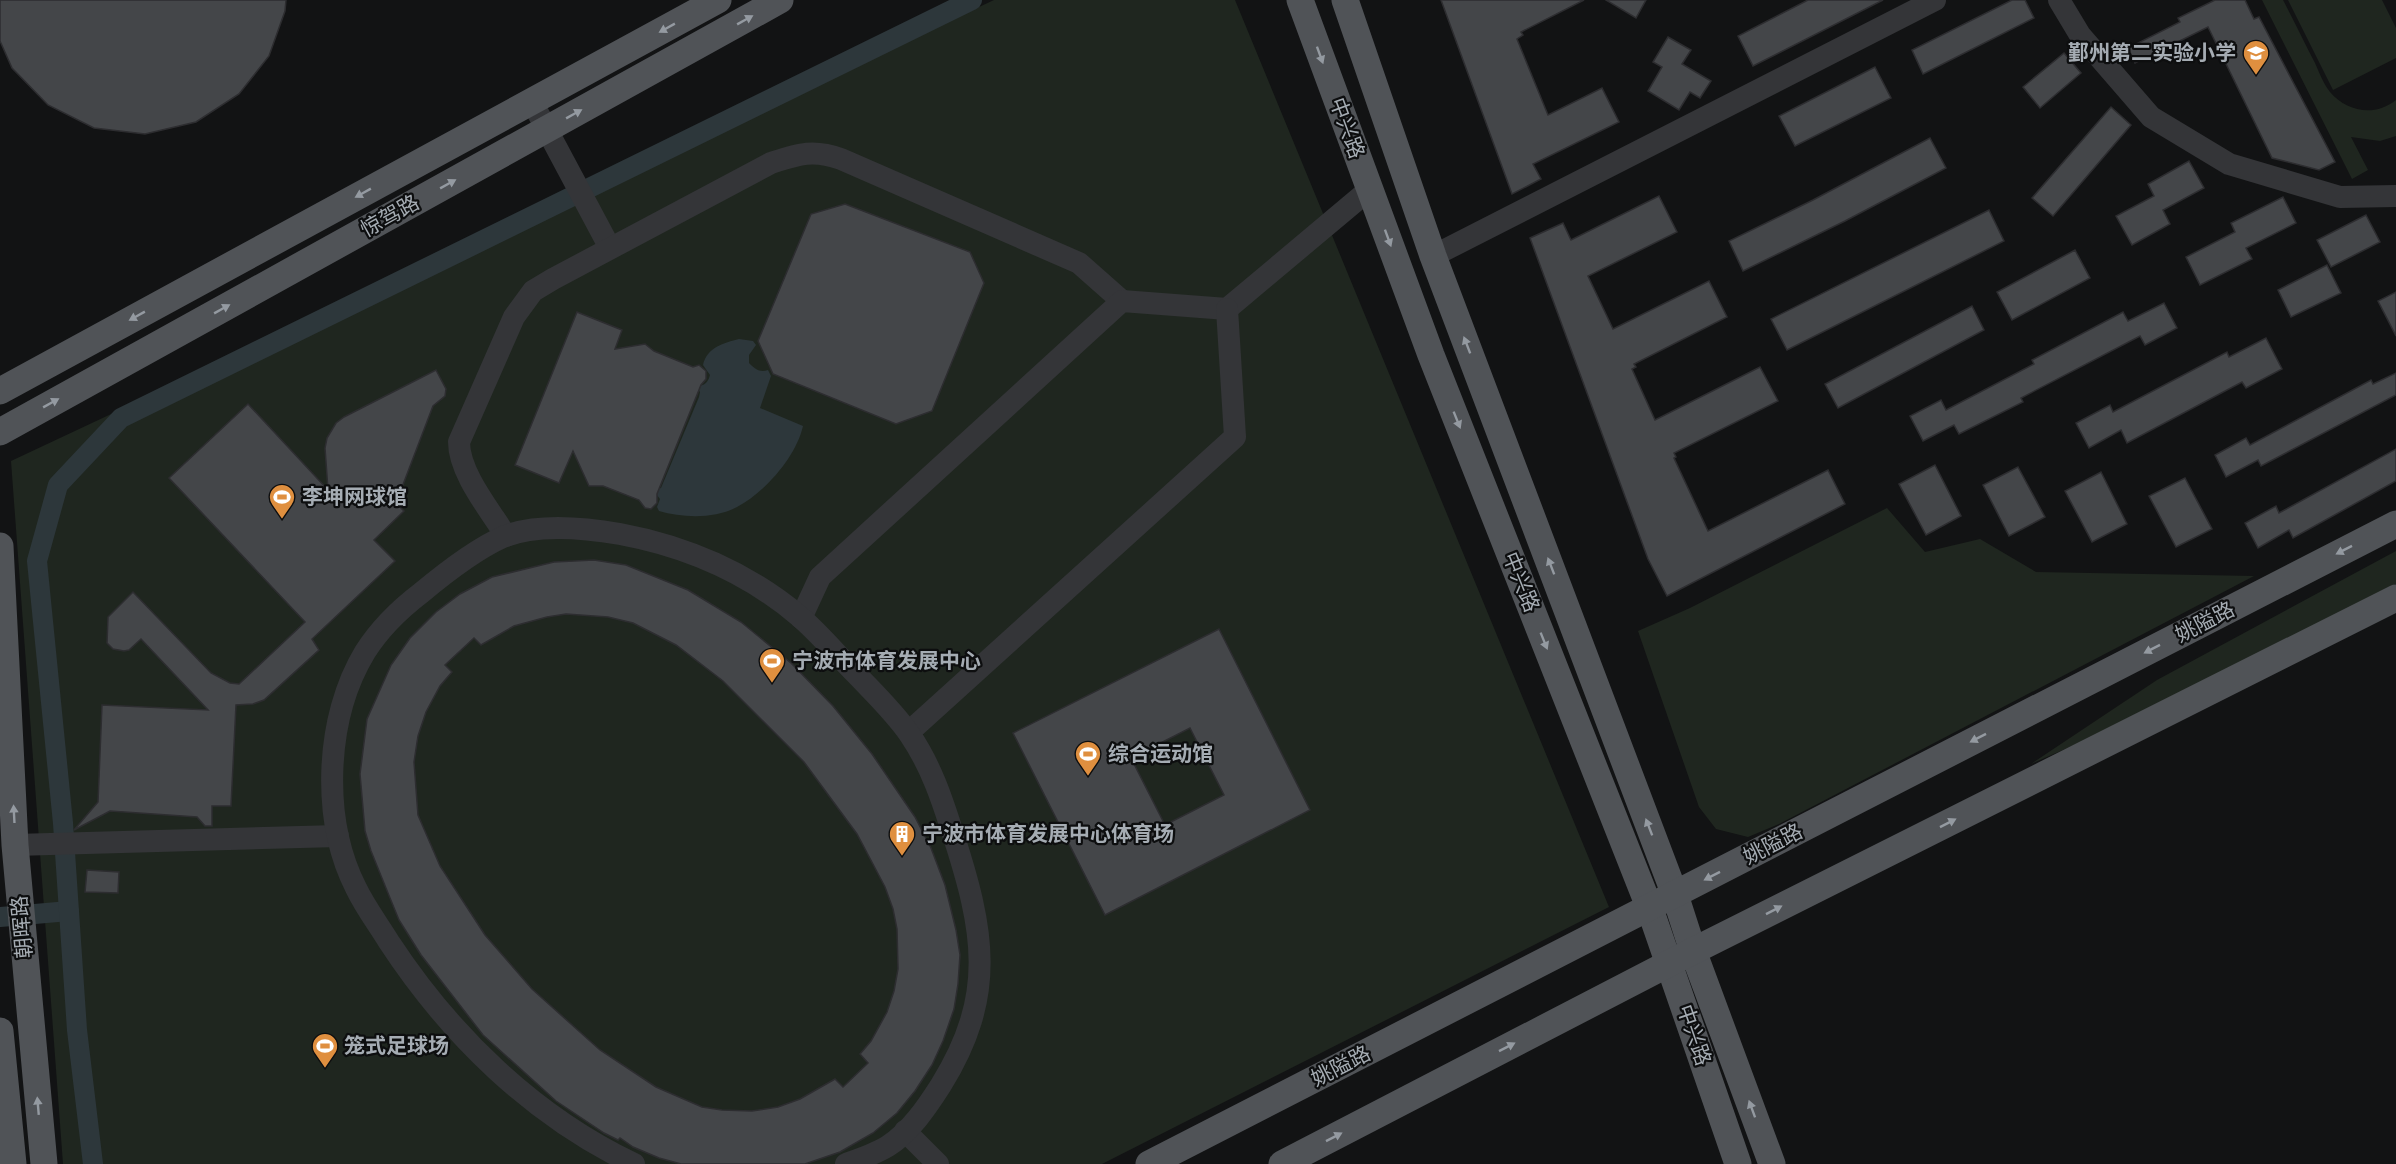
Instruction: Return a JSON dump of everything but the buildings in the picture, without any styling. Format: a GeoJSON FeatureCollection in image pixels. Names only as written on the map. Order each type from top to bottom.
{"type":"FeatureCollection","features":[{"type":"Feature","properties":{"kind":"main road","name":"惊驾路"},"geometry":{"type":"LineString","coordinates":[[0,391],[718,0]]}},
{"type":"Feature","properties":{"kind":"main road","name":"惊驾路"},"geometry":{"type":"LineString","coordinates":[[0,432],[780,0]]}},
{"type":"Feature","properties":{"kind":"main road","name":"中兴路"},"geometry":{"type":"LineString","coordinates":[[1300,0],[1431,355],[1650,909],[1738,1164]]}},
{"type":"Feature","properties":{"kind":"main road","name":"中兴路"},"geometry":{"type":"LineString","coordinates":[[1345,0],[1433,256],[1675,894],[1693,951],[1772,1164]]}},
{"type":"Feature","properties":{"kind":"main road","name":"姚隘路"},"geometry":{"type":"LineString","coordinates":[[1149,1164],[1650,909],[1675,894],[2396,524]]}},
{"type":"Feature","properties":{"kind":"main road","name":"朝晖路"},"geometry":{"type":"LineString","coordinates":[[0,546],[27,844],[19,893],[44,1164]]}},
{"type":"Feature","properties":{"kind":"main road"},"geometry":{"type":"LineString","coordinates":[[1282,1164],[1693,951],[2396,598]]}},
{"type":"Feature","properties":{"kind":"main road"},"geometry":{"type":"LineString","coordinates":[[0,1031],[13,1164]]}},
{"type":"Feature","properties":{"kind":"street"},"geometry":{"type":"LineString","coordinates":[[1433,256],[1935,0]]}},
{"type":"Feature","properties":{"kind":"street"},"geometry":{"type":"LineString","coordinates":[[2059,0],[2080,35],[2151,117],[2229,164],[2340,196],[2396,196]]}},
{"type":"Feature","properties":{"kind":"street"},"geometry":{"type":"LineString","coordinates":[[538,113],[610,248]]}},
{"type":"Feature","properties":{"kind":"street"},"geometry":{"type":"LineString","coordinates":[[506,536],[464,467],[459,454],[459,442],[514,317],[533,291],[771,163],[794,155],[822,153],[1079,263],[1122,301],[1227,309],[1370,189]]}},
{"type":"Feature","properties":{"kind":"street"},"geometry":{"type":"LineString","coordinates":[[801,618],[820,577],[1122,301]]}},
{"type":"Feature","properties":{"kind":"street"},"geometry":{"type":"LineString","coordinates":[[909,732],[1235,437],[1227,309]]}},
{"type":"Feature","properties":{"kind":"street"},"geometry":{"type":"LineString","coordinates":[[634,1164],[606,1150],[532,1101],[444,1017],[416,981],[354,886],[338,836],[332,775],[335,734],[348,690],[365,652],[385,627],[412,600],[439,578],[506,536],[546,529],[589,529],[633,537],[680,548],[728,569],[781,602],[801,618],[909,732],[930,766],[969,884],[977,928],[981,971],[977,1001],[969,1034],[953,1067],[932,1101],[889,1146],[846,1164]]}},
{"type":"Feature","properties":{"kind":"street"},"geometry":{"type":"LineString","coordinates":[[27,844],[338,836]]}},
{"type":"Feature","properties":{"kind":"street"},"geometry":{"type":"LineString","coordinates":[[905,1131],[938,1164]]}},
{"type":"Feature","properties":{"kind":"shaded area","name":"宁波市体育发展中心"},"geometry":{"type":"Polygon","coordinates":[[[994,0],[1235,0],[1609,907],[1102,1164],[63,1164],[11,461],[994,0]]]}},
{"type":"Feature","properties":{"kind":"shaded area"},"geometry":{"type":"Polygon","coordinates":[[[2262,0],[2283,0],[2323,81],[2337,99],[2362,110],[2379,109],[2396,100],[2396,136],[2380,141],[2351,137],[2368,170],[2352,179],[2262,0]]]}},
{"type":"Feature","properties":{"kind":"shaded area"},"geometry":{"type":"Polygon","coordinates":[[[2288,0],[2382,0],[2396,28],[2396,58],[2333,90],[2288,0]]]}},
{"type":"Feature","properties":{"kind":"shaded area"},"geometry":{"type":"Polygon","coordinates":[[[739,339],[753,341],[756,345],[749,355],[749,363],[758,370],[768,370],[771,376],[760,408],[803,426],[794,450],[768,483],[737,507],[719,514],[699,516],[659,511],[657,507],[660,499],[653,490],[661,488],[699,397],[700,392],[696,386],[705,384],[709,378],[710,375],[703,365],[705,359],[717,347],[739,339]]]}},
{"type":"Feature","properties":{"kind":"shaded area"},"geometry":{"type":"Polygon","coordinates":[[[1887,508],[1925,552],[1980,539],[2036,572],[2254,576],[1779,824],[1748,837],[1716,829],[1699,807],[1638,631],[1690,608],[1887,508]]]}},
{"type":"Feature","properties":{"kind":"shaded area"},"geometry":{"type":"Polygon","coordinates":[[[2396,551],[2396,584],[2159,708],[2031,764],[2157,680],[2396,551]]]}},
{"type":"Feature","properties":{"kind":"waterway"},"geometry":{"type":"LineString","coordinates":[[93,1164],[77,1030],[63,823],[37,561],[58,485],[121,418],[972,0]]}},
{"type":"Feature","properties":{"kind":"waterway"},"geometry":{"type":"LineString","coordinates":[[0,917],[69,911]]}},
{"type":"Feature","properties":{"kind":"place","name":"鄞州第二实验小学"},"geometry":{"type":"Point","coordinates":[2256,76]}},
{"type":"Feature","properties":{"kind":"place","name":"李坤网球馆"},"geometry":{"type":"Point","coordinates":[282,520]}},
{"type":"Feature","properties":{"kind":"place","name":"宁波市体育发展中心"},"geometry":{"type":"Point","coordinates":[772,684]}},
{"type":"Feature","properties":{"kind":"place","name":"综合运动馆"},"geometry":{"type":"Point","coordinates":[1088,777]}},
{"type":"Feature","properties":{"kind":"place","name":"宁波市体育发展中心体育场"},"geometry":{"type":"Point","coordinates":[902,857]}},
{"type":"Feature","properties":{"kind":"place","name":"笼式足球场"},"geometry":{"type":"Point","coordinates":[325,1069]}}]}
